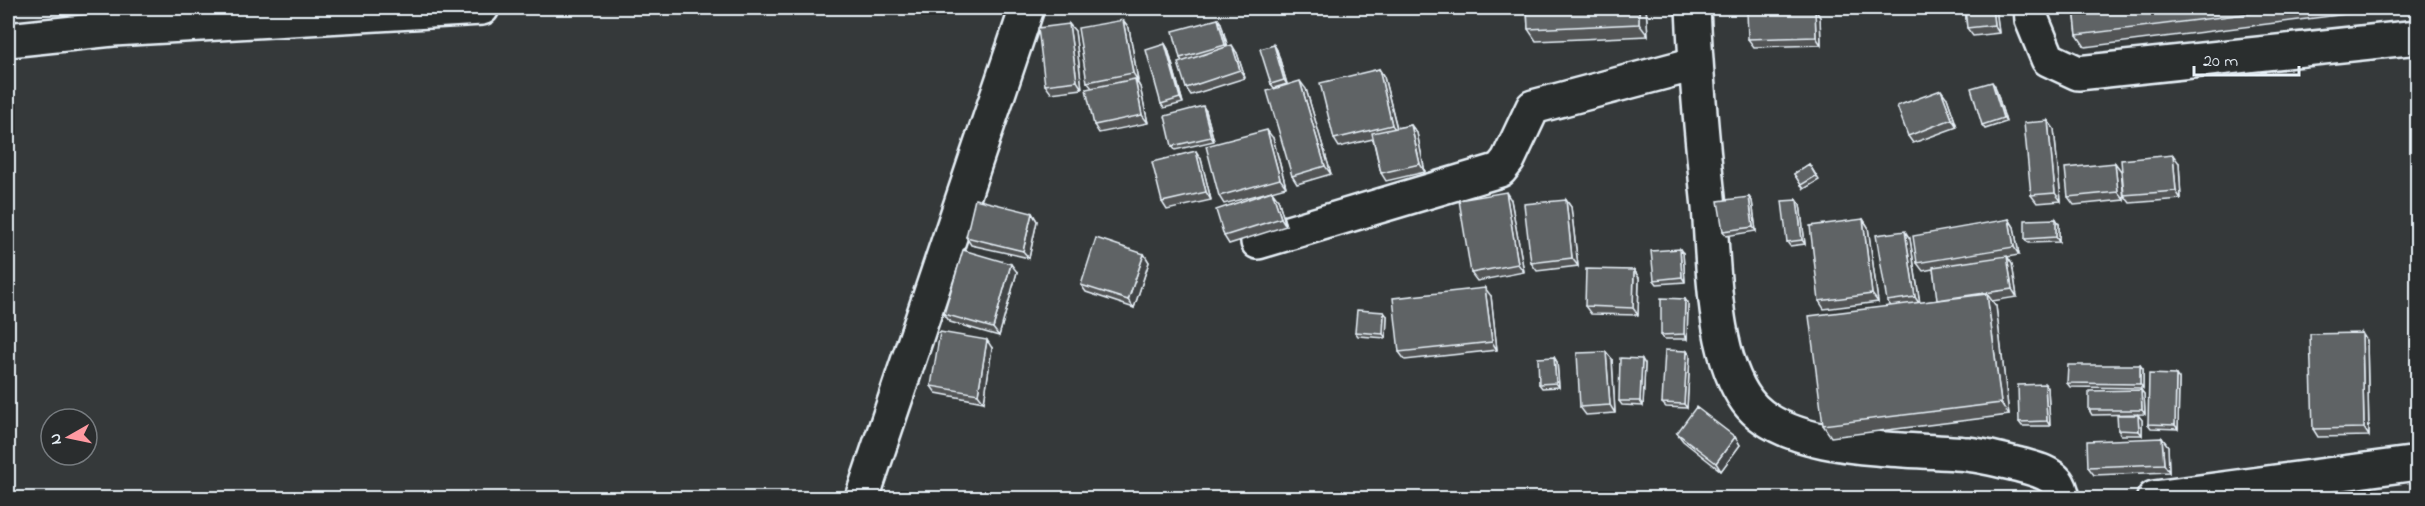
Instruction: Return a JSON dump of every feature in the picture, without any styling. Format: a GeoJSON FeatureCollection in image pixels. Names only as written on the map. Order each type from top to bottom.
{"type":"FeatureCollection","features":[{"type":"Feature","properties":{"kind":"street"},"geometry":{"type":"LineString","coordinates":[[8,40],[113,29],[482,8]]}},
{"type":"Feature","properties":{"kind":"street"},"geometry":{"type":"LineString","coordinates":[[862,498],[1028,8]]}},
{"type":"Feature","properties":{"kind":"street"},"geometry":{"type":"LineString","coordinates":[[1693,8],[1695,64],[1718,309],[1725,356],[1734,380],[1748,403],[1784,430],[1802,437],[1829,443],[1969,455],[2002,460],[2044,472],[2057,482],[2063,498]]}},
{"type":"Feature","properties":{"kind":"street"},"geometry":{"type":"LineString","coordinates":[[2031,8],[2032,20],[2048,58],[2078,73],[2418,37]]}},
{"type":"Feature","properties":{"kind":"street"},"geometry":{"type":"LineString","coordinates":[[1258,242],[1500,170],[1508,160],[1533,107],[1695,64]]}},
{"type":"Feature","properties":{"kind":"street"},"geometry":{"type":"LineString","coordinates":[[2154,498],[2418,463]]}},
{"type":"Feature","properties":{"kind":"building"},"geometry":{"type":"Polygon","coordinates":[[[1527,8],[1639,8],[1639,24],[1528,29],[1527,8]]]}},
{"type":"Feature","properties":{"kind":"building"},"geometry":{"type":"Polygon","coordinates":[[[1965,8],[1992,8],[1994,25],[1967,28],[1965,8]]]}},
{"type":"Feature","properties":{"kind":"building"},"geometry":{"type":"Polygon","coordinates":[[[2074,8],[2294,8],[2077,35],[2074,8]]]}},
{"type":"Feature","properties":{"kind":"building"},"geometry":{"type":"Polygon","coordinates":[[[1815,10],[1816,37],[1748,39],[1747,11],[1815,10]]]}},
{"type":"Feature","properties":{"kind":"building"},"geometry":{"type":"Polygon","coordinates":[[[1218,19],[1225,45],[1180,58],[1173,31],[1218,19]]]}},
{"type":"Feature","properties":{"kind":"building"},"geometry":{"type":"Polygon","coordinates":[[[1123,20],[1133,73],[1087,82],[1078,28],[1123,20]]]}},
{"type":"Feature","properties":{"kind":"building"},"geometry":{"type":"Polygon","coordinates":[[[1069,24],[1077,81],[1045,85],[1038,28],[1069,24]]]}},
{"type":"Feature","properties":{"kind":"building"},"geometry":{"type":"Polygon","coordinates":[[[1165,44],[1180,98],[1161,104],[1146,50],[1165,44]]]}},
{"type":"Feature","properties":{"kind":"building"},"geometry":{"type":"Polygon","coordinates":[[[1232,45],[1240,70],[1186,88],[1178,63],[1232,45]]]}},
{"type":"Feature","properties":{"kind":"building"},"geometry":{"type":"Polygon","coordinates":[[[1274,45],[1284,80],[1271,84],[1260,49],[1274,45]]]}},
{"type":"Feature","properties":{"kind":"building"},"geometry":{"type":"Polygon","coordinates":[[[1379,69],[1392,125],[1334,139],[1320,83],[1379,69]]]}},
{"type":"Feature","properties":{"kind":"building"},"geometry":{"type":"Polygon","coordinates":[[[1135,79],[1142,115],[1094,125],[1086,89],[1135,79]]]}},
{"type":"Feature","properties":{"kind":"building"},"geometry":{"type":"Polygon","coordinates":[[[1300,81],[1325,166],[1292,176],[1267,91],[1300,81]]]}},
{"type":"Feature","properties":{"kind":"building"},"geometry":{"type":"Polygon","coordinates":[[[1992,82],[2003,118],[1982,125],[1971,88],[1992,82]]]}},
{"type":"Feature","properties":{"kind":"building"},"geometry":{"type":"Polygon","coordinates":[[[1941,90],[1952,119],[1908,136],[1897,106],[1941,90]]]}},
{"type":"Feature","properties":{"kind":"building"},"geometry":{"type":"Polygon","coordinates":[[[1203,106],[1211,137],[1172,146],[1165,116],[1203,106]]]}},
{"type":"Feature","properties":{"kind":"building"},"geometry":{"type":"Polygon","coordinates":[[[2048,121],[2055,193],[2031,195],[2024,123],[2048,121]]]}},
{"type":"Feature","properties":{"kind":"building"},"geometry":{"type":"Polygon","coordinates":[[[1411,125],[1420,164],[1381,173],[1372,133],[1411,125]]]}},
{"type":"Feature","properties":{"kind":"building"},"geometry":{"type":"Polygon","coordinates":[[[1267,130],[1280,179],[1219,196],[1206,146],[1267,130]]]}},
{"type":"Feature","properties":{"kind":"building"},"geometry":{"type":"Polygon","coordinates":[[[1196,151],[1206,192],[1162,202],[1152,162],[1196,151]]]}},
{"type":"Feature","properties":{"kind":"building"},"geometry":{"type":"Polygon","coordinates":[[[2173,155],[2176,191],[2124,195],[2121,160],[2173,155]]]}},
{"type":"Feature","properties":{"kind":"building"},"geometry":{"type":"Polygon","coordinates":[[[2115,163],[2118,192],[2068,197],[2065,168],[2115,163]]]}},
{"type":"Feature","properties":{"kind":"building"},"geometry":{"type":"Polygon","coordinates":[[[1809,164],[1816,176],[1801,185],[1794,174],[1809,164]]]}},
{"type":"Feature","properties":{"kind":"building"},"geometry":{"type":"Polygon","coordinates":[[[1272,191],[1281,218],[1224,236],[1216,210],[1272,191]]]}},
{"type":"Feature","properties":{"kind":"building"},"geometry":{"type":"Polygon","coordinates":[[[1506,192],[1518,264],[1471,273],[1459,200],[1506,192]]]}},
{"type":"Feature","properties":{"kind":"building"},"geometry":{"type":"Polygon","coordinates":[[[1749,197],[1753,227],[1723,231],[1718,201],[1749,197]]]}},
{"type":"Feature","properties":{"kind":"building"},"geometry":{"type":"Polygon","coordinates":[[[975,199],[1032,213],[1023,251],[966,237],[975,199]]]}},
{"type":"Feature","properties":{"kind":"building"},"geometry":{"type":"Polygon","coordinates":[[[1566,200],[1572,258],[1531,263],[1524,204],[1566,200]]]}},
{"type":"Feature","properties":{"kind":"building"},"geometry":{"type":"Polygon","coordinates":[[[1797,200],[1802,240],[1787,242],[1782,201],[1797,200]]]}},
{"type":"Feature","properties":{"kind":"building"},"geometry":{"type":"Polygon","coordinates":[[[1863,219],[1872,294],[1819,301],[1810,226],[1863,219]]]}},
{"type":"Feature","properties":{"kind":"building"},"geometry":{"type":"Polygon","coordinates":[[[2009,219],[2014,247],[1917,263],[1913,236],[2009,219]]]}},
{"type":"Feature","properties":{"kind":"building"},"geometry":{"type":"Polygon","coordinates":[[[2056,219],[2056,237],[2025,239],[2025,220],[2056,219]]]}},
{"type":"Feature","properties":{"kind":"building"},"geometry":{"type":"Polygon","coordinates":[[[1905,231],[1915,297],[1887,301],[1876,235],[1905,231]]]}},
{"type":"Feature","properties":{"kind":"building"},"geometry":{"type":"Polygon","coordinates":[[[1096,238],[1144,254],[1128,300],[1081,285],[1096,238]]]}},
{"type":"Feature","properties":{"kind":"building"},"geometry":{"type":"Polygon","coordinates":[[[1680,249],[1682,277],[1654,280],[1651,251],[1680,249]]]}},
{"type":"Feature","properties":{"kind":"building"},"geometry":{"type":"Polygon","coordinates":[[[963,250],[1011,264],[993,328],[944,314],[963,250]]]}},
{"type":"Feature","properties":{"kind":"building"},"geometry":{"type":"Polygon","coordinates":[[[2007,256],[2012,289],[1937,300],[1933,267],[2007,256]]]}},
{"type":"Feature","properties":{"kind":"building"},"geometry":{"type":"Polygon","coordinates":[[[1586,269],[1634,270],[1633,308],[1585,306],[1586,269]]]}},
{"type":"Feature","properties":{"kind":"building"},"geometry":{"type":"Polygon","coordinates":[[[1485,288],[1492,342],[1399,352],[1393,298],[1485,288]]]}},
{"type":"Feature","properties":{"kind":"building"},"geometry":{"type":"Polygon","coordinates":[[[1987,294],[2001,403],[1823,425],[1809,316],[1987,294]]]}},
{"type":"Feature","properties":{"kind":"building"},"geometry":{"type":"Polygon","coordinates":[[[1661,298],[1685,299],[1684,334],[1661,335],[1661,298]]]}},
{"type":"Feature","properties":{"kind":"building"},"geometry":{"type":"Polygon","coordinates":[[[1357,310],[1384,312],[1383,334],[1355,332],[1357,310]]]}},
{"type":"Feature","properties":{"kind":"building"},"geometry":{"type":"Polygon","coordinates":[[[940,332],[987,340],[978,394],[931,386],[940,332]]]}},
{"type":"Feature","properties":{"kind":"building"},"geometry":{"type":"Polygon","coordinates":[[[2362,333],[2364,428],[2313,429],[2310,334],[2362,333]]]}},
{"type":"Feature","properties":{"kind":"building"},"geometry":{"type":"Polygon","coordinates":[[[1665,350],[1687,351],[1684,404],[1662,403],[1665,350]]]}},
{"type":"Feature","properties":{"kind":"building"},"geometry":{"type":"Polygon","coordinates":[[[1606,352],[1610,405],[1580,407],[1577,353],[1606,352]]]}},
{"type":"Feature","properties":{"kind":"building"},"geometry":{"type":"Polygon","coordinates":[[[1554,357],[1556,383],[1539,384],[1538,358],[1554,357]]]}},
{"type":"Feature","properties":{"kind":"building"},"geometry":{"type":"Polygon","coordinates":[[[1620,358],[1642,359],[1640,401],[1619,401],[1620,358]]]}},
{"type":"Feature","properties":{"kind":"building"},"geometry":{"type":"Polygon","coordinates":[[[2068,365],[2140,365],[2140,384],[2067,383],[2068,365]]]}},
{"type":"Feature","properties":{"kind":"building"},"geometry":{"type":"Polygon","coordinates":[[[2149,374],[2176,375],[2175,425],[2148,424],[2149,374]]]}},
{"type":"Feature","properties":{"kind":"building"},"geometry":{"type":"Polygon","coordinates":[[[2045,384],[2047,421],[2019,422],[2018,385],[2045,384]]]}},
{"type":"Feature","properties":{"kind":"building"},"geometry":{"type":"Polygon","coordinates":[[[2141,390],[2142,410],[2089,410],[2089,391],[2141,390]]]}},
{"type":"Feature","properties":{"kind":"building"},"geometry":{"type":"Polygon","coordinates":[[[1696,407],[1735,437],[1716,463],[1677,433],[1696,407]]]}},
{"type":"Feature","properties":{"kind":"building"},"geometry":{"type":"Polygon","coordinates":[[[2117,415],[2138,415],[2139,431],[2118,430],[2117,415]]]}},
{"type":"Feature","properties":{"kind":"building"},"geometry":{"type":"Polygon","coordinates":[[[2162,438],[2164,464],[2088,467],[2087,441],[2162,438]]]}}]}
